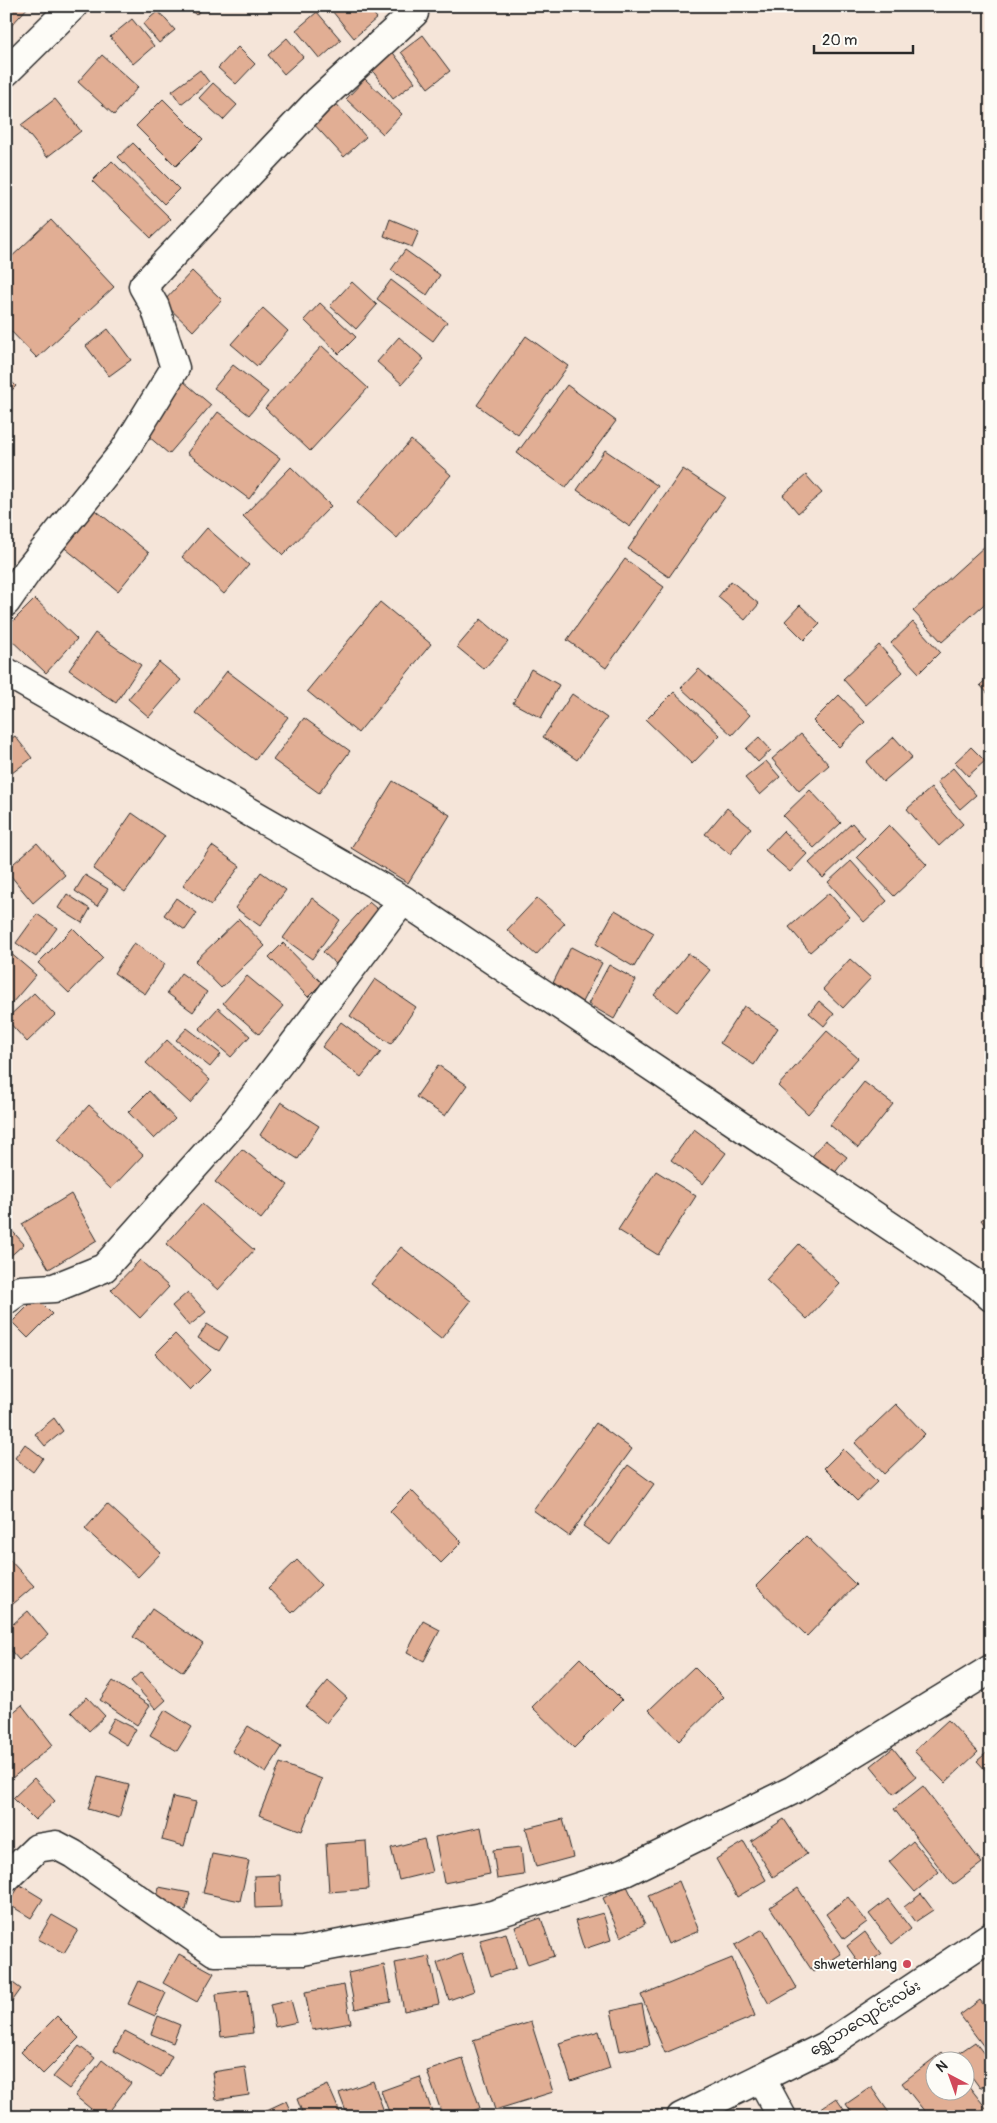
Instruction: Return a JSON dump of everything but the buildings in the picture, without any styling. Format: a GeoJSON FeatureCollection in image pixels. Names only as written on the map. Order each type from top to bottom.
{"type":"FeatureCollection","features":[{"type":"Feature","properties":{"kind":"street"},"geometry":{"type":"LineString","coordinates":[[6,72],[73,6]]}},
{"type":"Feature","properties":{"kind":"street"},"geometry":{"type":"LineString","coordinates":[[6,602],[29,569],[124,451],[175,368],[155,307],[143,286],[318,101],[414,13]]}},
{"type":"Feature","properties":{"kind":"street"},"geometry":{"type":"LineString","coordinates":[[6,672],[403,900],[978,1285],[991,1297]]}},
{"type":"Feature","properties":{"kind":"street"},"geometry":{"type":"LineString","coordinates":[[11,1289],[54,1288],[104,1268],[237,1119],[403,900]]}},
{"type":"Feature","properties":{"kind":"street"},"geometry":{"type":"LineString","coordinates":[[6,1878],[36,1848],[56,1845],[73,1854],[215,1952],[303,1952],[492,1915],[625,1872],[793,1790],[991,1669]]}},
{"type":"Feature","properties":{"kind":"street","name":"ရွှေသာလျောင်းလမ်း"},"geometry":{"type":"LineString","coordinates":[[681,2117],[826,2046],[991,1936]]}},
{"type":"Feature","properties":{"kind":"street"},"geometry":{"type":"LineString","coordinates":[[761,2078],[782,2117]]}},
{"type":"Feature","properties":{"kind":"place","name":"shweterhlang"},"geometry":{"type":"Point","coordinates":[907,1964]}}]}
